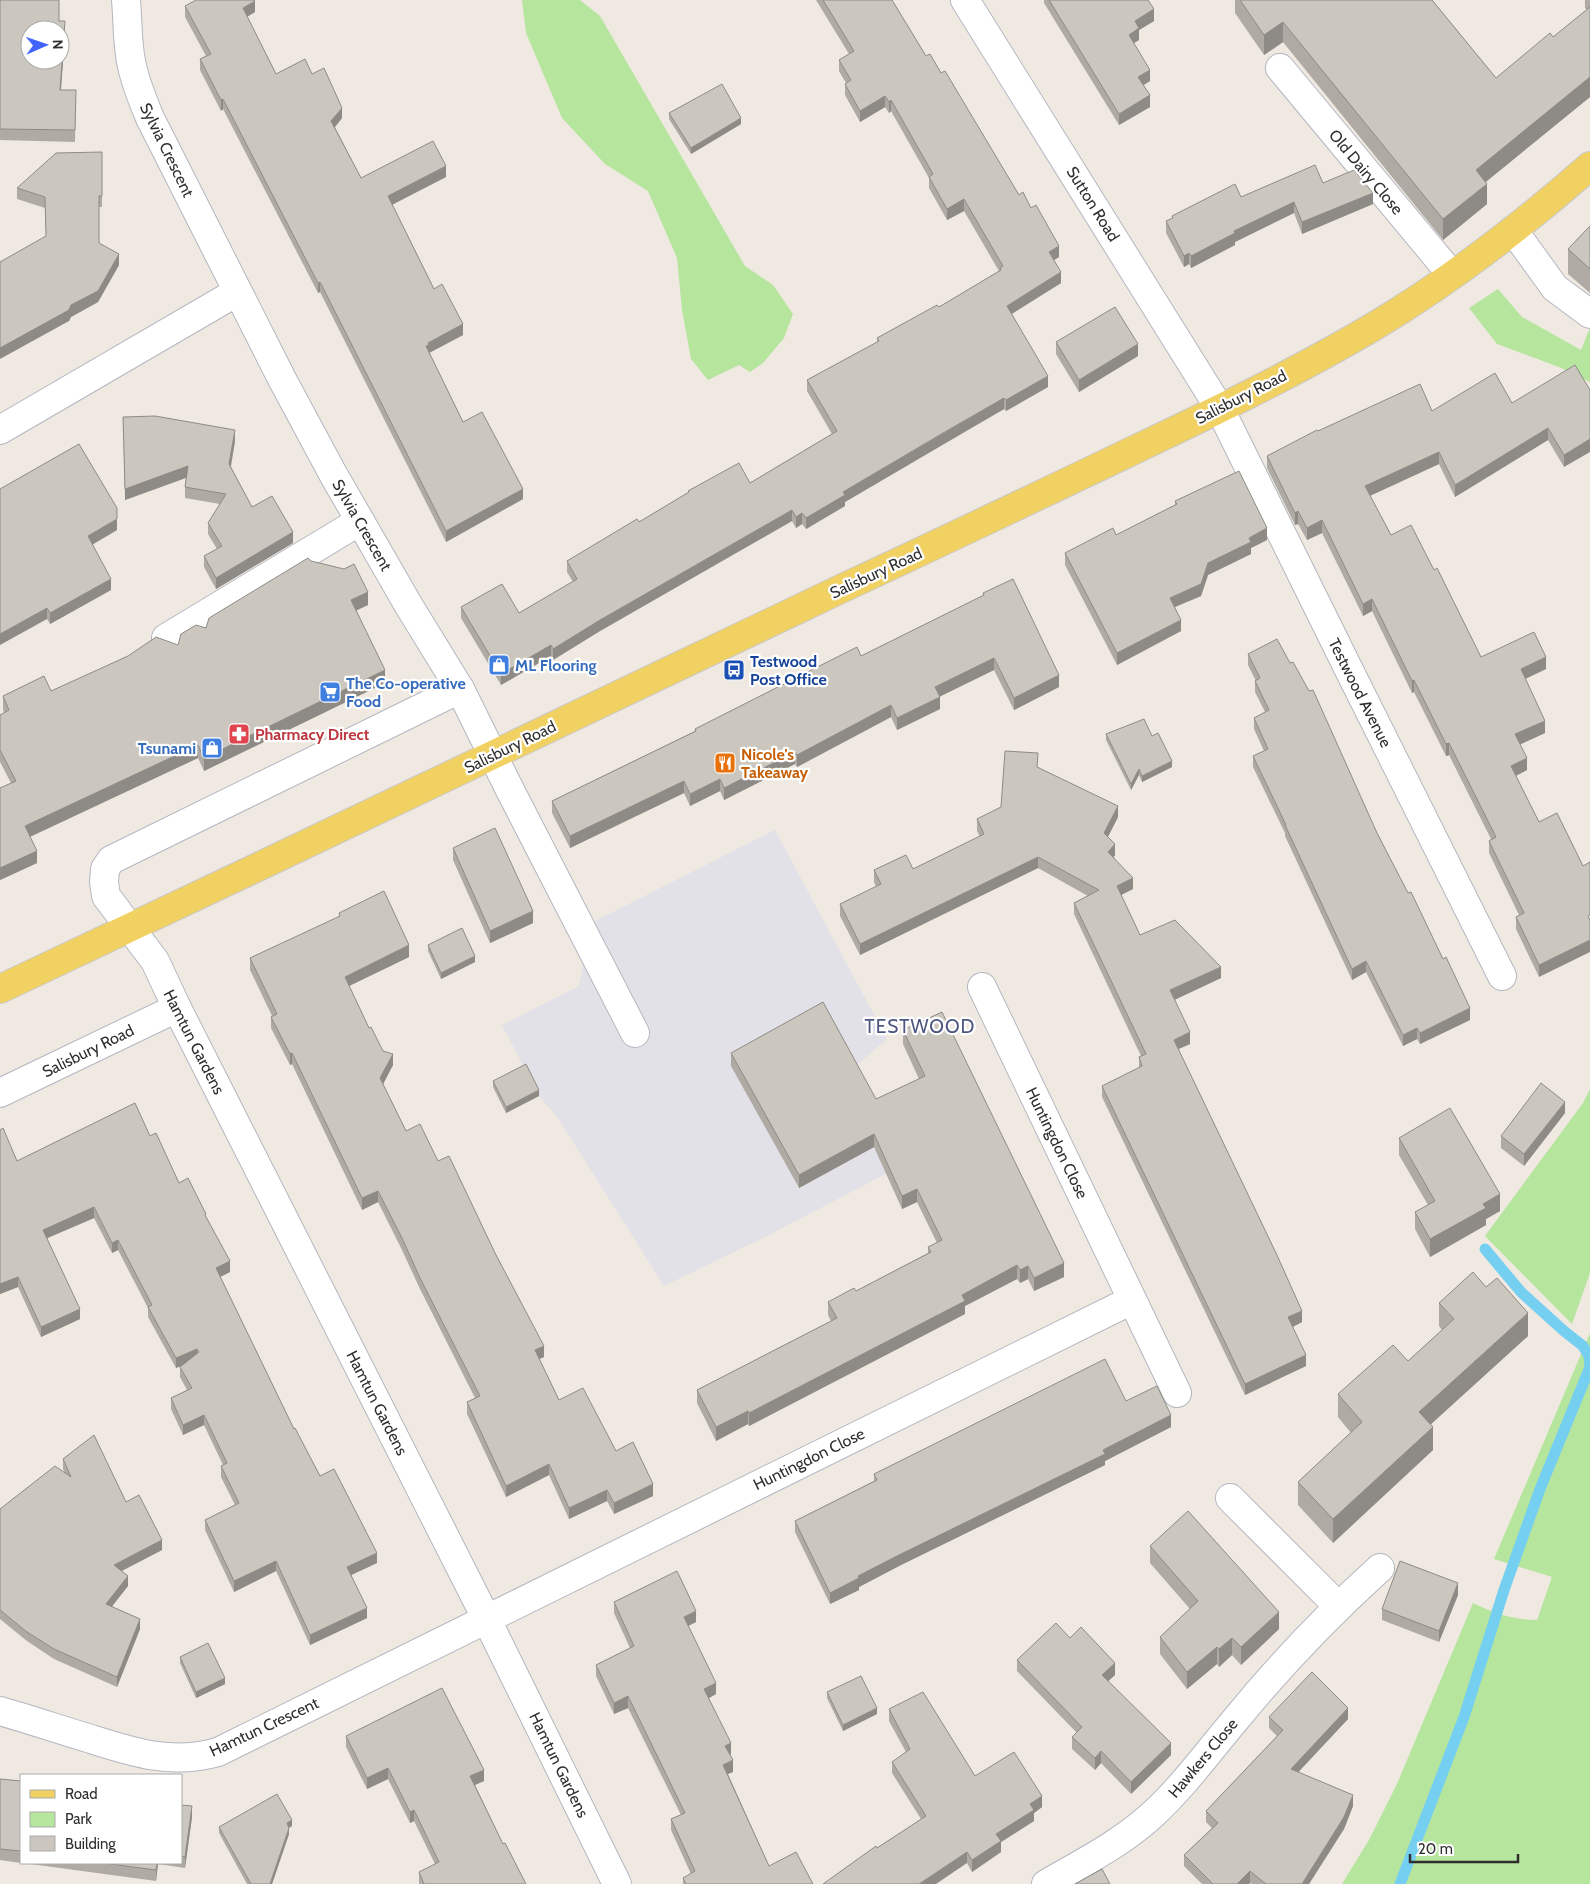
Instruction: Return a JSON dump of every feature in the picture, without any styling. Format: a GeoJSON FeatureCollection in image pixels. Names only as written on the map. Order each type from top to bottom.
{"type":"FeatureCollection","features":[{"type":"Feature","properties":{"kind":"main road","name":"Salisbury Road"},"geometry":{"type":"LineString","coordinates":[[0,989],[1220,409],[1373,327],[1452,275],[1513,230],[1590,166]]}},
{"type":"Feature","properties":{"kind":"street","name":"Sylvia Crescent"},"geometry":{"type":"LineString","coordinates":[[126,0],[128,44],[138,89],[150,118],[291,397],[409,606],[460,689],[636,1033]]}},
{"type":"Feature","properties":{"kind":"street","name":"Sutton Road"},"geometry":{"type":"LineString","coordinates":[[965,0],[1220,409]]}},
{"type":"Feature","properties":{"kind":"street","name":"Old Dairy Close"},"geometry":{"type":"LineString","coordinates":[[1280,68],[1452,275]]}},
{"type":"Feature","properties":{"kind":"street"},"geometry":{"type":"LineString","coordinates":[[1513,230],[1556,288],[1590,314]]}},
{"type":"Feature","properties":{"kind":"street"},"geometry":{"type":"LineString","coordinates":[[0,430],[237,292]]}},
{"type":"Feature","properties":{"kind":"street","name":"Testwood Avenue"},"geometry":{"type":"LineString","coordinates":[[1220,409],[1502,976]]}},
{"type":"Feature","properties":{"kind":"street"},"geometry":{"type":"LineString","coordinates":[[166,638],[360,521]]}},
{"type":"Feature","properties":{"kind":"street"},"geometry":{"type":"LineString","coordinates":[[131,927],[106,896],[105,869],[111,860],[460,689]]}},
{"type":"Feature","properties":{"kind":"street","name":"Hamtun Gardens"},"geometry":{"type":"LineString","coordinates":[[131,927],[155,961],[486,1618],[617,1884]]}},
{"type":"Feature","properties":{"kind":"street","name":"Huntingdon Close"},"geometry":{"type":"LineString","coordinates":[[982,987],[1178,1394]]}},
{"type":"Feature","properties":{"kind":"street","name":"Salisbury Road"},"geometry":{"type":"LineString","coordinates":[[0,1093],[177,1008]]}},
{"type":"Feature","properties":{"kind":"street","name":"Huntingdon Close"},"geometry":{"type":"LineString","coordinates":[[486,1618],[1132,1300]]}},
{"type":"Feature","properties":{"kind":"street"},"geometry":{"type":"LineString","coordinates":[[1230,1498],[1338,1606]]}},
{"type":"Feature","properties":{"kind":"street","name":"Hawkers Close"},"geometry":{"type":"LineString","coordinates":[[1046,1884],[1122,1839],[1177,1791],[1272,1677],[1338,1606],[1380,1568]]}},
{"type":"Feature","properties":{"kind":"street","name":"Hamtun Crescent"},"geometry":{"type":"LineString","coordinates":[[0,1711],[129,1751],[155,1756],[199,1757],[218,1752],[239,1742],[486,1618]]}},
{"type":"Feature","properties":{"kind":"shaded area"},"geometry":{"type":"Polygon","coordinates":[[[775,830],[887,1039],[852,1069],[901,1166],[767,1236],[664,1286],[558,1118],[539,1096],[502,1025],[579,986],[593,922],[775,830]]]}},
{"type":"Feature","properties":{"kind":"green space"},"geometry":{"type":"Polygon","coordinates":[[[522,0],[580,0],[600,16],[745,266],[773,285],[793,314],[784,338],[763,363],[750,372],[739,365],[708,380],[691,359],[682,310],[677,258],[648,191],[605,164],[562,118],[526,33],[522,0]]]}},
{"type":"Feature","properties":{"kind":"green space"},"geometry":{"type":"Polygon","coordinates":[[[1498,289],[1522,317],[1581,350],[1590,330],[1590,382],[1559,367],[1497,344],[1469,308],[1498,289]]]}},
{"type":"Feature","properties":{"kind":"green space"},"geometry":{"type":"Polygon","coordinates":[[[1590,1089],[1590,1273],[1572,1324],[1485,1236],[1583,1103],[1590,1089]]]}},
{"type":"Feature","properties":{"kind":"green space"},"geometry":{"type":"Polygon","coordinates":[[[1590,1333],[1590,1884],[1342,1884],[1369,1840],[1397,1784],[1473,1603],[1504,1615],[1520,1619],[1537,1620],[1552,1577],[1494,1559],[1590,1333]]]}},
{"type":"Feature","properties":{"kind":"building"},"geometry":{"type":"Polygon","coordinates":[[[0,0],[59,0],[59,20],[20,20],[20,70],[61,70],[60,90],[76,90],[75,130],[0,129],[0,0]]]}},
{"type":"Feature","properties":{"kind":"building"},"geometry":{"type":"Polygon","coordinates":[[[196,0],[254,0],[243,8],[276,74],[305,59],[312,74],[324,68],[342,108],[331,121],[361,178],[433,141],[446,166],[388,196],[434,289],[442,284],[463,324],[428,343],[429,345],[426,346],[463,422],[482,412],[523,489],[446,531],[320,282],[318,283],[223,99],[221,100],[200,59],[211,54],[185,6],[196,0]]]}},
{"type":"Feature","properties":{"kind":"building"},"geometry":{"type":"Polygon","coordinates":[[[823,0],[892,0],[926,56],[930,54],[941,73],[945,71],[1019,195],[1023,192],[1031,208],[1036,205],[1059,246],[1049,252],[1061,272],[1007,306],[1048,376],[1006,400],[1004,398],[943,433],[843,492],[845,495],[806,518],[802,513],[796,517],[792,510],[553,649],[551,645],[501,674],[461,607],[502,584],[519,613],[577,579],[567,561],[637,519],[639,522],[688,491],[739,463],[750,483],[837,431],[807,380],[879,341],[877,338],[937,305],[939,307],[1001,270],[1000,268],[1003,266],[964,199],[947,209],[929,177],[933,174],[891,100],[889,102],[885,96],[860,111],[845,84],[851,80],[839,60],[854,51],[823,0]]]}},
{"type":"Feature","properties":{"kind":"building"},"geometry":{"type":"Polygon","coordinates":[[[1049,0],[1148,0],[1154,9],[1135,21],[1139,28],[1129,35],[1150,70],[1138,77],[1150,95],[1119,114],[1049,0]]]}},
{"type":"Feature","properties":{"kind":"building"},"geometry":{"type":"Polygon","coordinates":[[[1240,0],[1432,0],[1496,78],[1550,33],[1553,37],[1590,7],[1590,77],[1476,170],[1487,184],[1443,219],[1283,22],[1264,35],[1240,0]]]}},
{"type":"Feature","properties":{"kind":"building"},"geometry":{"type":"Polygon","coordinates":[[[722,84],[741,118],[691,148],[669,113],[722,84]]]}},
{"type":"Feature","properties":{"kind":"building"},"geometry":{"type":"Polygon","coordinates":[[[102,152],[102,196],[99,196],[99,243],[119,254],[98,291],[71,305],[69,310],[0,348],[0,262],[46,236],[45,197],[17,188],[56,153],[102,152]]]}},
{"type":"Feature","properties":{"kind":"building"},"geometry":{"type":"Polygon","coordinates":[[[1315,165],[1323,183],[1354,170],[1373,193],[1302,222],[1294,202],[1234,231],[1235,233],[1191,256],[1189,253],[1184,256],[1166,221],[1173,218],[1172,216],[1235,184],[1241,197],[1315,165]]]}},
{"type":"Feature","properties":{"kind":"building"},"geometry":{"type":"Polygon","coordinates":[[[1590,226],[1590,269],[1568,249],[1590,226]]]}},
{"type":"Feature","properties":{"kind":"building"},"geometry":{"type":"Polygon","coordinates":[[[1115,307],[1138,344],[1079,380],[1056,342],[1115,307]]]}},
{"type":"Feature","properties":{"kind":"building"},"geometry":{"type":"Polygon","coordinates":[[[1575,365],[1590,390],[1590,439],[1564,455],[1548,428],[1455,485],[1439,452],[1365,486],[1391,535],[1411,525],[1434,570],[1437,568],[1481,657],[1534,632],[1546,657],[1521,669],[1545,721],[1515,734],[1527,758],[1511,766],[1539,822],[1557,813],[1583,866],[1590,862],[1590,915],[1588,916],[1590,920],[1590,940],[1539,965],[1516,917],[1524,913],[1489,841],[1496,837],[1449,743],[1446,744],[1414,680],[1412,681],[1372,599],[1363,604],[1322,520],[1307,528],[1298,511],[1295,513],[1267,456],[1317,430],[1420,384],[1432,411],[1495,373],[1512,403],[1575,365]]]}},
{"type":"Feature","properties":{"kind":"building"},"geometry":{"type":"Polygon","coordinates":[[[155,416],[235,430],[229,464],[252,507],[272,496],[293,532],[216,578],[204,556],[222,546],[208,523],[226,494],[185,487],[188,466],[125,489],[123,417],[155,416]]]}},
{"type":"Feature","properties":{"kind":"building"},"geometry":{"type":"Polygon","coordinates":[[[79,444],[117,508],[117,519],[88,536],[111,579],[50,613],[47,608],[0,634],[0,489],[79,444]]]}},
{"type":"Feature","properties":{"kind":"building"},"geometry":{"type":"Polygon","coordinates":[[[1239,471],[1267,528],[1249,538],[1251,542],[1208,563],[1201,584],[1170,598],[1181,620],[1117,653],[1065,553],[1113,528],[1116,535],[1177,504],[1175,501],[1239,471]]]}},
{"type":"Feature","properties":{"kind":"building"},"geometry":{"type":"Polygon","coordinates":[[[308,558],[311,561],[344,569],[354,564],[368,592],[351,600],[385,670],[204,758],[198,745],[25,826],[37,851],[0,868],[0,788],[16,781],[0,750],[0,715],[9,710],[3,696],[44,676],[51,691],[128,656],[156,637],[178,645],[181,634],[196,625],[206,628],[209,618],[308,558]]]}},
{"type":"Feature","properties":{"kind":"building"},"geometry":{"type":"Polygon","coordinates":[[[1013,579],[1059,675],[1014,698],[994,658],[935,687],[940,697],[897,718],[891,705],[797,755],[795,752],[724,788],[720,779],[690,794],[684,781],[570,836],[552,801],[696,731],[695,729],[857,647],[861,656],[1013,579]]]}},
{"type":"Feature","properties":{"kind":"building"},"geometry":{"type":"Polygon","coordinates":[[[1277,639],[1290,663],[1293,662],[1309,691],[1313,690],[1377,833],[1408,893],[1411,892],[1443,959],[1446,957],[1470,1008],[1420,1033],[1417,1028],[1403,1035],[1366,961],[1352,969],[1253,756],[1268,749],[1254,718],[1269,710],[1255,681],[1260,678],[1248,654],[1277,639]]]}},
{"type":"Feature","properties":{"kind":"building"},"geometry":{"type":"Polygon","coordinates":[[[1144,719],[1152,736],[1158,733],[1172,761],[1142,776],[1139,769],[1131,784],[1106,734],[1144,719]]]}},
{"type":"Feature","properties":{"kind":"building"},"geometry":{"type":"Polygon","coordinates":[[[1005,751],[1038,753],[1037,767],[1118,806],[1104,833],[1115,844],[1108,852],[1133,878],[1117,886],[1140,935],[1175,920],[1221,967],[1170,990],[1190,1032],[1174,1040],[1302,1311],[1288,1317],[1306,1355],[1245,1384],[1102,1086],[1142,1066],[1139,1057],[1146,1054],[1074,903],[1099,890],[1038,857],[860,944],[840,904],[881,884],[874,870],[906,855],[913,869],[984,834],[977,819],[1001,807],[1005,751]]]}},
{"type":"Feature","properties":{"kind":"building"},"geometry":{"type":"Polygon","coordinates":[[[495,828],[533,911],[490,931],[453,848],[495,828]]]}},
{"type":"Feature","properties":{"kind":"building"},"geometry":{"type":"Polygon","coordinates":[[[384,891],[409,945],[345,977],[369,1028],[371,1027],[383,1051],[393,1054],[380,1078],[406,1131],[420,1124],[438,1161],[449,1156],[495,1253],[544,1346],[535,1350],[559,1400],[583,1388],[616,1451],[633,1442],[653,1484],[614,1503],[607,1490],[569,1508],[549,1464],[506,1486],[467,1402],[480,1396],[420,1278],[402,1238],[378,1191],[362,1198],[292,1053],[290,1054],[271,1017],[277,1014],[250,958],[340,916],[339,913],[384,891]]]}},
{"type":"Feature","properties":{"kind":"building"},"geometry":{"type":"Polygon","coordinates":[[[462,928],[475,956],[441,973],[428,945],[462,928]]]}},
{"type":"Feature","properties":{"kind":"building"},"geometry":{"type":"Polygon","coordinates":[[[823,1002],[876,1099],[925,1076],[903,1030],[942,1012],[1064,1263],[1034,1278],[1028,1266],[1020,1270],[1017,1265],[962,1295],[965,1301],[749,1413],[748,1411],[716,1427],[697,1390],[837,1318],[828,1302],[854,1288],[856,1291],[931,1252],[928,1247],[942,1240],[917,1189],[902,1196],[874,1134],[799,1175],[731,1053],[823,1002]]]}},
{"type":"Feature","properties":{"kind":"building"},"geometry":{"type":"Polygon","coordinates":[[[526,1064],[539,1090],[506,1107],[493,1081],[526,1064]]]}},
{"type":"Feature","properties":{"kind":"building"},"geometry":{"type":"Polygon","coordinates":[[[1541,1083],[1565,1102],[1524,1154],[1501,1136],[1541,1083]]]}},
{"type":"Feature","properties":{"kind":"building"},"geometry":{"type":"Polygon","coordinates":[[[135,1103],[150,1136],[156,1133],[179,1183],[188,1178],[205,1215],[230,1261],[216,1268],[294,1429],[320,1476],[334,1469],[377,1553],[347,1567],[367,1608],[310,1635],[276,1561],[234,1581],[205,1520],[239,1503],[221,1466],[227,1463],[204,1415],[183,1425],[171,1398],[192,1388],[180,1367],[199,1352],[197,1349],[176,1358],[148,1307],[152,1305],[118,1240],[112,1243],[94,1207],[43,1230],[80,1309],[41,1327],[18,1277],[0,1284],[0,1130],[3,1128],[17,1161],[135,1103]]]}},
{"type":"Feature","properties":{"kind":"building"},"geometry":{"type":"Polygon","coordinates":[[[1450,1108],[1500,1194],[1483,1204],[1486,1208],[1430,1239],[1415,1212],[1435,1201],[1399,1138],[1450,1108]]]}},
{"type":"Feature","properties":{"kind":"building"},"geometry":{"type":"Polygon","coordinates":[[[1473,1272],[1486,1287],[1497,1278],[1528,1313],[1419,1412],[1433,1427],[1333,1519],[1298,1482],[1362,1422],[1338,1394],[1393,1345],[1408,1361],[1454,1319],[1439,1303],[1473,1272]]]}},
{"type":"Feature","properties":{"kind":"building"},"geometry":{"type":"Polygon","coordinates":[[[1105,1359],[1126,1401],[1157,1386],[1171,1415],[1103,1450],[1105,1454],[899,1555],[830,1593],[795,1521],[877,1480],[874,1474],[1105,1359]]]}},
{"type":"Feature","properties":{"kind":"building"},"geometry":{"type":"Polygon","coordinates":[[[94,1435],[126,1502],[139,1495],[162,1540],[114,1565],[128,1576],[106,1604],[140,1619],[117,1677],[54,1649],[27,1632],[0,1610],[0,1509],[55,1466],[71,1477],[63,1459],[94,1435]]]}},
{"type":"Feature","properties":{"kind":"building"},"geometry":{"type":"Polygon","coordinates":[[[1188,1511],[1279,1612],[1241,1647],[1232,1638],[1219,1649],[1217,1647],[1187,1672],[1160,1637],[1198,1601],[1150,1546],[1188,1511]]]}},
{"type":"Feature","properties":{"kind":"building"},"geometry":{"type":"Polygon","coordinates":[[[1400,1561],[1458,1583],[1439,1631],[1382,1609],[1400,1561]]]}},
{"type":"Feature","properties":{"kind":"building"},"geometry":{"type":"Polygon","coordinates":[[[677,1571],[696,1611],[684,1617],[716,1683],[704,1689],[731,1743],[725,1746],[733,1760],[723,1765],[769,1866],[796,1852],[813,1884],[686,1884],[683,1878],[695,1871],[671,1819],[685,1813],[628,1696],[614,1703],[596,1665],[634,1646],[614,1602],[677,1571]]]}},
{"type":"Feature","properties":{"kind":"building"},"geometry":{"type":"Polygon","coordinates":[[[1056,1623],[1070,1638],[1081,1627],[1115,1663],[1102,1675],[1171,1743],[1131,1782],[1101,1751],[1095,1758],[1072,1737],[1082,1727],[1017,1660],[1056,1623]]]}},
{"type":"Feature","properties":{"kind":"building"},"geometry":{"type":"Polygon","coordinates":[[[208,1643],[225,1678],[196,1692],[180,1657],[208,1643]]]}},
{"type":"Feature","properties":{"kind":"building"},"geometry":{"type":"Polygon","coordinates":[[[1312,1672],[1348,1708],[1291,1769],[1353,1795],[1344,1817],[1302,1884],[1266,1884],[1250,1871],[1237,1884],[1213,1884],[1184,1855],[1218,1823],[1206,1811],[1283,1730],[1269,1717],[1312,1672]]]}},
{"type":"Feature","properties":{"kind":"building"},"geometry":{"type":"Polygon","coordinates":[[[861,1676],[877,1708],[843,1725],[827,1692],[861,1676]]]}},
{"type":"Feature","properties":{"kind":"building"},"geometry":{"type":"Polygon","coordinates":[[[442,1688],[484,1770],[470,1776],[503,1844],[505,1843],[526,1884],[424,1884],[419,1872],[439,1862],[414,1810],[410,1812],[388,1768],[367,1778],[346,1736],[442,1688]]]}},
{"type":"Feature","properties":{"kind":"building"},"geometry":{"type":"Polygon","coordinates":[[[923,1692],[975,1776],[1014,1752],[1042,1796],[1030,1804],[1034,1810],[996,1834],[1001,1841],[972,1860],[967,1852],[919,1884],[823,1884],[876,1846],[877,1848],[926,1816],[892,1762],[910,1749],[889,1709],[923,1692]]]}},
{"type":"Feature","properties":{"kind":"building"},"geometry":{"type":"Polygon","coordinates":[[[0,1779],[20,1781],[20,1851],[0,1849],[0,1779]]]}},
{"type":"Feature","properties":{"kind":"building"},"geometry":{"type":"Polygon","coordinates":[[[277,1794],[292,1820],[287,1823],[289,1828],[270,1884],[251,1884],[219,1827],[277,1794]]]}},
{"type":"Feature","properties":{"kind":"building"},"geometry":{"type":"Polygon","coordinates":[[[182,1805],[192,1806],[185,1857],[182,1856],[182,1805]]]}},
{"type":"Feature","properties":{"kind":"building"},"geometry":{"type":"Polygon","coordinates":[[[111,1864],[157,1864],[156,1870],[111,1864]]]}},
{"type":"Feature","properties":{"kind":"building"},"geometry":{"type":"Polygon","coordinates":[[[1102,1869],[1110,1884],[1075,1884],[1102,1869]]]}},
{"type":"Feature","properties":{"kind":"waterway"},"geometry":{"type":"LineString","coordinates":[[1400,1884],[1464,1717],[1504,1590],[1540,1489],[1590,1367],[1589,1356],[1583,1346],[1521,1292],[1485,1249]]}},
{"type":"Feature","properties":{"kind":"place","name":"ML Flooring"},"geometry":{"type":"Point","coordinates":[499,665]}},
{"type":"Feature","properties":{"kind":"place","name":"Testwood Post Office"},"geometry":{"type":"Point","coordinates":[734,670]}},
{"type":"Feature","properties":{"kind":"place","name":"The Co-operative Food"},"geometry":{"type":"Point","coordinates":[330,692]}},
{"type":"Feature","properties":{"kind":"place","name":"Pharmacy Direct"},"geometry":{"type":"Point","coordinates":[239,734]}},
{"type":"Feature","properties":{"kind":"place","name":"Tsunami"},"geometry":{"type":"Point","coordinates":[212,748]}},
{"type":"Feature","properties":{"kind":"place","name":"Nicole's Takeaway"},"geometry":{"type":"Point","coordinates":[725,763]}},
{"type":"Feature","properties":{"kind":"district","name":"TESTWOOD"},"geometry":{"type":"Point","coordinates":[920,1026]}}]}
